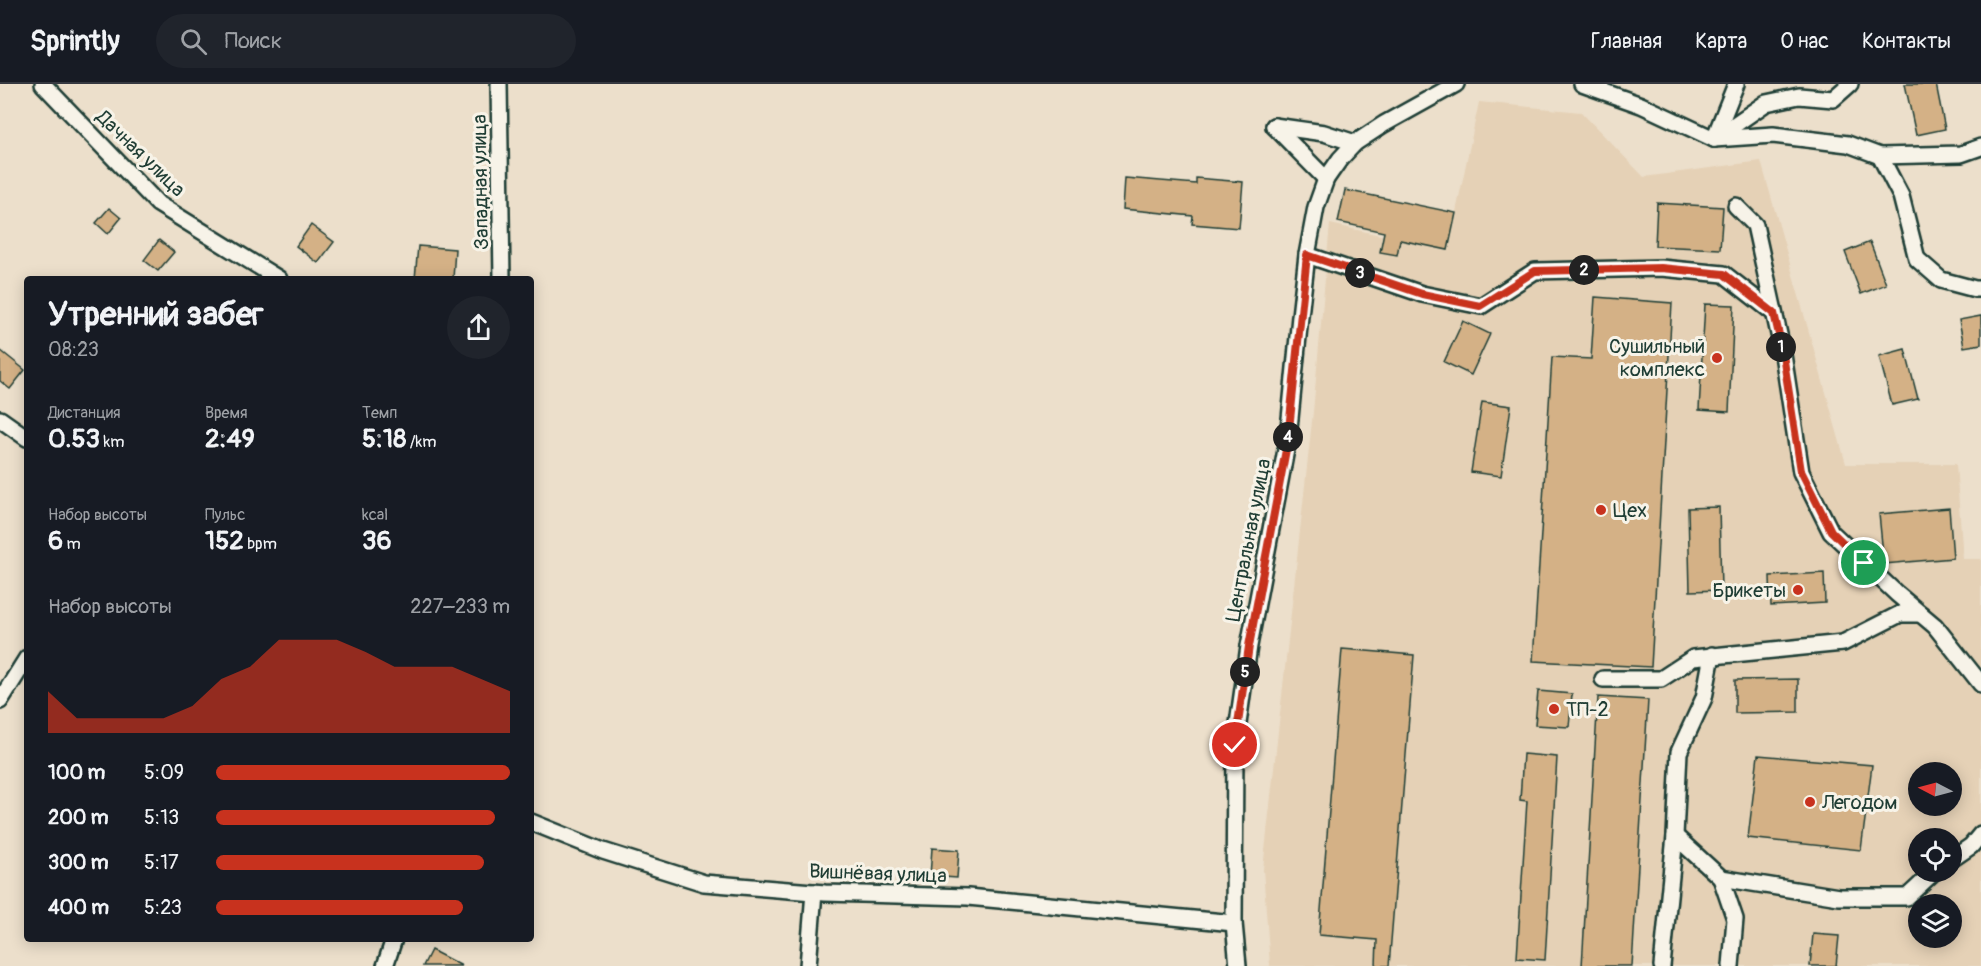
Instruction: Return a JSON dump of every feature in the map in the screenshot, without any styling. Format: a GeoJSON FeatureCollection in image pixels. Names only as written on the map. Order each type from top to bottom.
{"type":"FeatureCollection","features":[{"type":"Feature","properties":{"kind":"street","name":"Дачная улица"},"geometry":{"type":"LineString","coordinates":[[43,84],[158,204],[274,276]]}},
{"type":"Feature","properties":{"kind":"street","name":"Западная улица"},"geometry":{"type":"LineString","coordinates":[[499,84],[502,276]]}},
{"type":"Feature","properties":{"kind":"street","name":"Центральная улица"},"geometry":{"type":"LineString","coordinates":[[1238,966],[1234,923],[1235,745],[1249,646],[1288,439],[1307,255],[1316,207],[1326,179],[1355,143],[1456,84]]}},
{"type":"Feature","properties":{"kind":"street"},"geometry":{"type":"LineString","coordinates":[[1582,84],[1641,105],[1714,139],[1773,135],[1848,144],[1880,156],[1961,154],[1981,147]]}},
{"type":"Feature","properties":{"kind":"street"},"geometry":{"type":"LineString","coordinates":[[1714,139],[1736,84]]}},
{"type":"Feature","properties":{"kind":"street"},"geometry":{"type":"LineString","coordinates":[[1714,139],[1766,103],[1799,96],[1833,99],[1850,84]]}},
{"type":"Feature","properties":{"kind":"street"},"geometry":{"type":"LineString","coordinates":[[1326,179],[1274,126],[1324,133],[1355,143]]}},
{"type":"Feature","properties":{"kind":"street"},"geometry":{"type":"LineString","coordinates":[[1880,156],[1900,196],[1917,259],[1941,280],[1975,289],[1981,288]]}},
{"type":"Feature","properties":{"kind":"street"},"geometry":{"type":"LineString","coordinates":[[1736,206],[1755,225],[1782,348],[1801,471],[1831,531],[1897,594],[1935,626],[1981,684]]}},
{"type":"Feature","properties":{"kind":"street"},"geometry":{"type":"LineString","coordinates":[[1307,255],[1422,294],[1480,306],[1535,271],[1661,268],[1724,274],[1774,313]]}},
{"type":"Feature","properties":{"kind":"street"},"geometry":{"type":"LineString","coordinates":[[0,419],[24,436]]}},
{"type":"Feature","properties":{"kind":"street"},"geometry":{"type":"LineString","coordinates":[[1603,679],[1661,679],[1693,658],[1843,643],[1900,614],[1921,614]]}},
{"type":"Feature","properties":{"kind":"street"},"geometry":{"type":"LineString","coordinates":[[1662,966],[1676,836],[1679,752],[1704,698],[1712,655]]}},
{"type":"Feature","properties":{"kind":"street"},"geometry":{"type":"LineString","coordinates":[[0,701],[24,663]]}},
{"type":"Feature","properties":{"kind":"street","name":"Вишнёвая улица"},"geometry":{"type":"LineString","coordinates":[[534,823],[603,851],[704,883],[814,892],[968,897],[1234,923]]}},
{"type":"Feature","properties":{"kind":"street"},"geometry":{"type":"LineString","coordinates":[[1962,852],[1981,834]]}},
{"type":"Feature","properties":{"kind":"street"},"geometry":{"type":"LineString","coordinates":[[1676,836],[1721,878],[1735,919],[1731,966]]}},
{"type":"Feature","properties":{"kind":"street"},"geometry":{"type":"LineString","coordinates":[[1721,878],[1839,897],[1907,897],[1923,882]]}},
{"type":"Feature","properties":{"kind":"street"},"geometry":{"type":"LineString","coordinates":[[808,966],[814,892]]}},
{"type":"Feature","properties":{"kind":"street"},"geometry":{"type":"LineString","coordinates":[[385,966],[393,942]]}},
{"type":"Feature","properties":{"kind":"shaded area"},"geometry":{"type":"Polygon","coordinates":[[[1479,102],[1581,112],[1644,177],[1761,161],[1846,464],[1956,464],[1963,559],[1981,559],[1981,966],[1270,966],[1263,869],[1313,412],[1330,224],[1448,250],[1479,102]]]}},
{"type":"Feature","properties":{"kind":"building"},"geometry":{"type":"Polygon","coordinates":[[[1905,84],[1936,84],[1945,129],[1916,135],[1905,84]]]}},
{"type":"Feature","properties":{"kind":"building"},"geometry":{"type":"Polygon","coordinates":[[[1125,178],[1196,184],[1196,178],[1243,182],[1239,228],[1192,224],[1193,216],[1123,209],[1125,178]]]}},
{"type":"Feature","properties":{"kind":"building"},"geometry":{"type":"Polygon","coordinates":[[[1345,190],[1456,213],[1448,250],[1400,240],[1397,255],[1380,252],[1384,232],[1338,222],[1345,190]]]}},
{"type":"Feature","properties":{"kind":"building"},"geometry":{"type":"Polygon","coordinates":[[[1657,203],[1723,207],[1720,249],[1655,246],[1657,203]]]}},
{"type":"Feature","properties":{"kind":"building"},"geometry":{"type":"Polygon","coordinates":[[[109,208],[121,218],[108,234],[96,223],[109,208]]]}},
{"type":"Feature","properties":{"kind":"building"},"geometry":{"type":"Polygon","coordinates":[[[311,225],[334,242],[318,263],[296,246],[311,225]]]}},
{"type":"Feature","properties":{"kind":"building"},"geometry":{"type":"Polygon","coordinates":[[[159,240],[174,252],[158,271],[144,260],[159,240]]]}},
{"type":"Feature","properties":{"kind":"building"},"geometry":{"type":"Polygon","coordinates":[[[1870,242],[1886,284],[1861,294],[1845,252],[1870,242]]]}},
{"type":"Feature","properties":{"kind":"building"},"geometry":{"type":"Polygon","coordinates":[[[418,246],[455,249],[453,276],[415,276],[418,246]]]}},
{"type":"Feature","properties":{"kind":"building","name":"Цех"},"geometry":{"type":"Polygon","coordinates":[[[1595,297],[1672,303],[1651,667],[1533,661],[1552,357],[1591,359],[1595,297]]]}},
{"type":"Feature","properties":{"kind":"building","name":"Сушильный комплекс"},"geometry":{"type":"Polygon","coordinates":[[[1705,304],[1734,305],[1729,412],[1699,410],[1705,304]]]}},
{"type":"Feature","properties":{"kind":"building"},"geometry":{"type":"Polygon","coordinates":[[[1981,316],[1981,344],[1964,347],[1959,320],[1981,316]]]}},
{"type":"Feature","properties":{"kind":"building"},"geometry":{"type":"Polygon","coordinates":[[[1463,321],[1490,334],[1471,375],[1444,362],[1463,321]]]}},
{"type":"Feature","properties":{"kind":"building"},"geometry":{"type":"Polygon","coordinates":[[[1905,349],[1918,399],[1892,405],[1879,356],[1905,349]]]}},
{"type":"Feature","properties":{"kind":"building"},"geometry":{"type":"Polygon","coordinates":[[[0,350],[24,371],[10,389],[0,381],[0,350]]]}},
{"type":"Feature","properties":{"kind":"building"},"geometry":{"type":"Polygon","coordinates":[[[1482,402],[1511,406],[1501,476],[1471,472],[1482,402]]]}},
{"type":"Feature","properties":{"kind":"building"},"geometry":{"type":"Polygon","coordinates":[[[1719,507],[1721,590],[1690,591],[1688,508],[1719,507]]]}},
{"type":"Feature","properties":{"kind":"building"},"geometry":{"type":"Polygon","coordinates":[[[1949,508],[1953,558],[1884,564],[1879,514],[1949,508]]]}},
{"type":"Feature","properties":{"kind":"building","name":"Брикеты"},"geometry":{"type":"Polygon","coordinates":[[[1824,573],[1825,603],[1771,606],[1770,576],[1824,573]]]}},
{"type":"Feature","properties":{"kind":"building"},"geometry":{"type":"Polygon","coordinates":[[[1342,649],[1414,655],[1389,966],[1376,966],[1377,940],[1319,935],[1342,649]]]}},
{"type":"Feature","properties":{"kind":"building"},"geometry":{"type":"Polygon","coordinates":[[[1798,679],[1798,712],[1735,713],[1735,680],[1798,679]]]}},
{"type":"Feature","properties":{"kind":"building","name":"ТП-2"},"geometry":{"type":"Polygon","coordinates":[[[1538,691],[1572,694],[1569,727],[1535,725],[1538,691]]]}},
{"type":"Feature","properties":{"kind":"building"},"geometry":{"type":"Polygon","coordinates":[[[1598,697],[1648,700],[1632,966],[1582,966],[1598,697]]]}},
{"type":"Feature","properties":{"kind":"building"},"geometry":{"type":"Polygon","coordinates":[[[1523,754],[1557,757],[1545,960],[1517,958],[1527,801],[1520,800],[1523,754]]]}},
{"type":"Feature","properties":{"kind":"building","name":"Легодом"},"geometry":{"type":"Polygon","coordinates":[[[1758,755],[1872,765],[1861,850],[1748,838],[1758,755]]]}},
{"type":"Feature","properties":{"kind":"building"},"geometry":{"type":"Polygon","coordinates":[[[932,848],[959,850],[957,878],[930,876],[932,848]]]}},
{"type":"Feature","properties":{"kind":"building"},"geometry":{"type":"Polygon","coordinates":[[[1813,934],[1839,936],[1836,966],[1810,966],[1813,934]]]}},
{"type":"Feature","properties":{"kind":"building"},"geometry":{"type":"Polygon","coordinates":[[[431,950],[462,966],[423,966],[431,950]]]}},
{"type":"Feature","properties":{"kind":"place","name":"Сушильный комплекс"},"geometry":{"type":"Point","coordinates":[1717,358]}},
{"type":"Feature","properties":{"kind":"place","name":"Цех"},"geometry":{"type":"Point","coordinates":[1601,510]}},
{"type":"Feature","properties":{"kind":"place","name":"Брикеты"},"geometry":{"type":"Point","coordinates":[1798,590]}},
{"type":"Feature","properties":{"kind":"place","name":"ТП-2"},"geometry":{"type":"Point","coordinates":[1554,709]}},
{"type":"Feature","properties":{"kind":"place","name":"Легодом"},"geometry":{"type":"Point","coordinates":[1810,802]}},
{"type":"Feature","properties":{"kind":"route"},"geometry":{"type":"LineString","coordinates":[[1235,745],[1249,646],[1288,439],[1307,255],[1422,294],[1480,306],[1535,271],[1661,268],[1724,274],[1774,313],[1782,348],[1801,471],[1831,531],[1864,563]]}}]}
